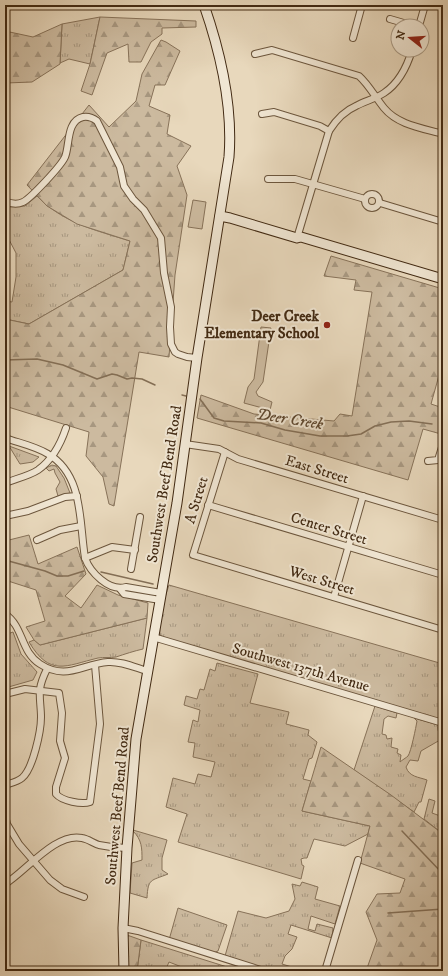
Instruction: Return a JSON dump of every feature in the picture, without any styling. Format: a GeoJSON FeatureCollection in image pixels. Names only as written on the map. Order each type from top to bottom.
{"type":"FeatureCollection","features":[{"type":"Feature","properties":{"kind":"main road","name":"Southwest Beef Bend Road"},"geometry":{"type":"LineString","coordinates":[[124,971],[123,928],[126,848],[134,753],[152,637],[177,503],[197,358],[229,157],[230,114],[225,80],[204,5]]}},
{"type":"Feature","properties":{"kind":"main road"},"geometry":{"type":"LineString","coordinates":[[220,216],[296,238],[301,237],[443,279]]}},
{"type":"Feature","properties":{"kind":"main road"},"geometry":{"type":"LineString","coordinates":[[296,238],[300,242],[443,284]]}},
{"type":"Feature","properties":{"kind":"street"},"geometry":{"type":"LineString","coordinates":[[353,38],[362,5]]}},
{"type":"Feature","properties":{"kind":"street"},"geometry":{"type":"LineString","coordinates":[[421,18],[425,5]]}},
{"type":"Feature","properties":{"kind":"street"},"geometry":{"type":"LineString","coordinates":[[255,54],[272,50],[359,76],[366,82],[384,108],[394,118],[443,134]]}},
{"type":"Feature","properties":{"kind":"street"},"geometry":{"type":"LineString","coordinates":[[296,238],[329,131],[338,119],[349,110],[377,98],[393,86],[400,77],[409,58]]}},
{"type":"Feature","properties":{"kind":"street"},"geometry":{"type":"LineString","coordinates":[[262,114],[274,112],[320,126],[329,131]]}},
{"type":"Feature","properties":{"kind":"street"},"geometry":{"type":"LineString","coordinates":[[5,201],[18,204],[28,200],[61,163],[67,150],[72,127],[76,120],[85,117],[94,118],[97,121],[120,167],[124,186],[133,199],[144,210],[161,238],[164,273],[171,307],[171,344],[178,354],[197,358]]}},
{"type":"Feature","properties":{"kind":"street"},"geometry":{"type":"LineString","coordinates":[[268,179],[294,179],[365,199]]}},
{"type":"Feature","properties":{"kind":"street"},"geometry":{"type":"LineString","coordinates":[[365,199],[368,195],[374,195],[378,198],[380,203],[443,222]]}},
{"type":"Feature","properties":{"kind":"street"},"geometry":{"type":"LineString","coordinates":[[365,199],[365,203],[369,208],[378,207],[380,203]]}},
{"type":"Feature","properties":{"kind":"street"},"geometry":{"type":"LineString","coordinates":[[5,484],[38,470],[61,442],[66,428]]}},
{"type":"Feature","properties":{"kind":"street"},"geometry":{"type":"LineString","coordinates":[[5,438],[34,448],[51,456],[67,472],[73,482],[77,496],[85,558],[97,576],[106,583],[120,589],[124,594],[160,596]]}},
{"type":"Feature","properties":{"kind":"street","name":"East Street"},"geometry":{"type":"LineString","coordinates":[[185,444],[213,448],[238,459],[443,520]]}},
{"type":"Feature","properties":{"kind":"street"},"geometry":{"type":"LineString","coordinates":[[428,461],[441,462],[443,444]]}},
{"type":"Feature","properties":{"kind":"street","name":"A Street"},"geometry":{"type":"LineString","coordinates":[[193,555],[224,452]]}},
{"type":"Feature","properties":{"kind":"street"},"geometry":{"type":"LineString","coordinates":[[5,516],[28,511],[65,497],[77,496]]}},
{"type":"Feature","properties":{"kind":"street"},"geometry":{"type":"LineString","coordinates":[[334,597],[364,496]]}},
{"type":"Feature","properties":{"kind":"street","name":"Center Street"},"geometry":{"type":"LineString","coordinates":[[208,505],[443,575]]}},
{"type":"Feature","properties":{"kind":"street"},"geometry":{"type":"LineString","coordinates":[[131,570],[140,517]]}},
{"type":"Feature","properties":{"kind":"street"},"geometry":{"type":"LineString","coordinates":[[37,540],[60,530],[81,526]]}},
{"type":"Feature","properties":{"kind":"street"},"geometry":{"type":"LineString","coordinates":[[85,558],[112,547],[135,550]]}},
{"type":"Feature","properties":{"kind":"street","name":"West Street"},"geometry":{"type":"LineString","coordinates":[[193,555],[443,630]]}},
{"type":"Feature","properties":{"kind":"street"},"geometry":{"type":"LineString","coordinates":[[5,614],[18,628],[24,646],[30,655],[47,669],[64,672],[99,663],[116,662],[147,671]]}},
{"type":"Feature","properties":{"kind":"street","name":"Southwest 137th Avenue"},"geometry":{"type":"LineString","coordinates":[[152,637],[443,723]]}},
{"type":"Feature","properties":{"kind":"street"},"geometry":{"type":"LineString","coordinates":[[5,694],[20,689],[59,693],[62,713],[60,741],[65,758],[56,787],[56,794],[60,797],[82,804],[90,802],[100,724],[94,665]]}},
{"type":"Feature","properties":{"kind":"street"},"geometry":{"type":"LineString","coordinates":[[5,785],[18,781],[29,769],[38,741],[40,728],[40,691],[47,669]]}},
{"type":"Feature","properties":{"kind":"street"},"geometry":{"type":"LineString","coordinates":[[5,815],[6,824],[18,844],[50,880],[68,892],[84,896]]}},
{"type":"Feature","properties":{"kind":"street"},"geometry":{"type":"LineString","coordinates":[[5,884],[59,842],[74,837],[82,838],[105,846],[126,848]]}},
{"type":"Feature","properties":{"kind":"street"},"geometry":{"type":"LineString","coordinates":[[325,971],[358,860]]}},
{"type":"Feature","properties":{"kind":"street"},"geometry":{"type":"LineString","coordinates":[[123,928],[138,931],[264,971]]}},
{"type":"Feature","properties":{"kind":"green space"},"geometry":{"type":"Polygon","coordinates":[[[100,17],[90,64],[69,59],[60,63],[62,24],[100,17]]]}},
{"type":"Feature","properties":{"kind":"green space"},"geometry":{"type":"Polygon","coordinates":[[[100,17],[196,21],[196,27],[162,28],[162,34],[151,42],[141,62],[129,62],[128,44],[107,53],[92,95],[81,91],[90,64],[100,17]]]}},
{"type":"Feature","properties":{"kind":"green space"},"geometry":{"type":"Polygon","coordinates":[[[62,24],[60,64],[32,82],[6,83],[5,85],[5,31],[33,37],[62,24]]]}},
{"type":"Feature","properties":{"kind":"green space"},"geometry":{"type":"Polygon","coordinates":[[[161,40],[180,51],[165,85],[155,85],[149,106],[170,115],[167,134],[191,146],[177,166],[187,195],[175,275],[169,357],[139,352],[114,506],[109,504],[103,477],[86,456],[89,432],[5,406],[5,319],[29,324],[123,270],[130,241],[77,224],[47,206],[27,185],[89,105],[109,127],[136,101],[142,74],[161,40]]]}},
{"type":"Feature","properties":{"kind":"green space"},"geometry":{"type":"Polygon","coordinates":[[[37,196],[58,213],[69,219],[92,229],[130,241],[123,270],[29,324],[5,319],[5,301],[12,302],[16,277],[16,253],[5,232],[5,219],[7,207],[25,206],[37,196]]]}},
{"type":"Feature","properties":{"kind":"green space"},"geometry":{"type":"Polygon","coordinates":[[[193,200],[206,202],[202,229],[188,227],[193,200]]]}},
{"type":"Feature","properties":{"kind":"green space"},"geometry":{"type":"Polygon","coordinates":[[[331,256],[443,289],[443,361],[431,404],[443,408],[443,427],[441,434],[423,429],[408,480],[197,418],[201,395],[254,414],[334,421],[340,414],[352,416],[372,292],[354,290],[356,280],[324,276],[331,256]]]}},
{"type":"Feature","properties":{"kind":"green space"},"geometry":{"type":"Polygon","coordinates":[[[261,327],[271,328],[263,382],[256,392],[258,396],[272,402],[270,410],[244,403],[248,387],[254,379],[261,327]]]}},
{"type":"Feature","properties":{"kind":"green space"},"geometry":{"type":"Polygon","coordinates":[[[9,446],[39,457],[33,462],[20,464],[9,446]]]}},
{"type":"Feature","properties":{"kind":"green space"},"geometry":{"type":"Polygon","coordinates":[[[52,465],[56,466],[64,478],[70,493],[58,496],[56,489],[60,482],[54,469],[49,471],[46,468],[52,465]]]}},
{"type":"Feature","properties":{"kind":"green space"},"geometry":{"type":"Polygon","coordinates":[[[29,535],[38,564],[77,547],[86,574],[65,596],[81,608],[97,585],[118,595],[148,603],[147,618],[40,645],[34,640],[26,627],[45,621],[36,590],[5,580],[5,541],[29,535]]]}},
{"type":"Feature","properties":{"kind":"green space"},"geometry":{"type":"Polygon","coordinates":[[[169,585],[443,664],[443,720],[168,639],[160,635],[160,623],[169,585]]]}},
{"type":"Feature","properties":{"kind":"green space"},"geometry":{"type":"Polygon","coordinates":[[[147,618],[143,649],[116,657],[98,658],[67,666],[51,665],[37,653],[29,642],[34,640],[40,645],[147,618]]]}},
{"type":"Feature","properties":{"kind":"green space"},"geometry":{"type":"Polygon","coordinates":[[[13,632],[21,654],[37,672],[33,680],[5,688],[5,635],[13,632]]]}},
{"type":"Feature","properties":{"kind":"green space"},"geometry":{"type":"Polygon","coordinates":[[[217,663],[258,674],[250,703],[289,712],[286,724],[309,730],[308,735],[317,742],[312,758],[309,759],[303,779],[311,781],[302,811],[370,826],[368,834],[345,846],[314,839],[307,858],[301,859],[302,865],[304,866],[301,879],[178,842],[187,814],[166,807],[173,778],[195,784],[198,774],[211,777],[215,762],[193,757],[195,743],[188,742],[193,720],[198,722],[200,710],[184,705],[186,696],[197,699],[200,689],[204,690],[210,669],[215,671],[217,663]]]}},
{"type":"Feature","properties":{"kind":"green space"},"geometry":{"type":"Polygon","coordinates":[[[375,706],[397,713],[396,718],[388,716],[384,719],[382,734],[386,735],[387,739],[392,738],[391,747],[398,749],[397,753],[401,755],[400,762],[408,756],[411,750],[417,721],[414,718],[438,725],[438,731],[443,735],[440,740],[421,751],[418,761],[410,760],[406,767],[412,775],[427,780],[421,802],[419,802],[414,812],[354,770],[375,706]]]}},
{"type":"Feature","properties":{"kind":"green space"},"geometry":{"type":"Polygon","coordinates":[[[321,747],[391,795],[443,834],[443,971],[366,971],[377,940],[366,912],[377,894],[400,893],[405,879],[360,863],[370,826],[302,811],[321,747]]]}},
{"type":"Feature","properties":{"kind":"green space"},"geometry":{"type":"Polygon","coordinates":[[[429,799],[435,801],[432,813],[443,817],[443,834],[424,819],[429,799]]]}},
{"type":"Feature","properties":{"kind":"green space"},"geometry":{"type":"Polygon","coordinates":[[[133,830],[167,840],[162,858],[162,870],[168,874],[154,879],[150,883],[147,898],[130,893],[132,863],[142,860],[141,844],[133,830]]]}},
{"type":"Feature","properties":{"kind":"green space"},"geometry":{"type":"Polygon","coordinates":[[[302,882],[318,887],[315,899],[340,906],[335,924],[311,916],[308,929],[315,931],[317,924],[333,928],[332,938],[291,925],[288,934],[297,937],[292,949],[285,956],[282,964],[305,971],[271,971],[225,956],[238,911],[266,918],[289,911],[295,899],[292,884],[300,886],[302,882]]]}},
{"type":"Feature","properties":{"kind":"green space"},"geometry":{"type":"Polygon","coordinates":[[[178,908],[227,925],[218,951],[213,953],[169,940],[178,908]]]}},
{"type":"Feature","properties":{"kind":"green space"},"geometry":{"type":"Polygon","coordinates":[[[127,935],[141,940],[137,971],[126,968],[127,935]]]}},
{"type":"Feature","properties":{"kind":"green space"},"geometry":{"type":"Polygon","coordinates":[[[141,940],[240,971],[192,971],[169,962],[165,971],[137,971],[141,940]]]}},
{"type":"Feature","properties":{"kind":"waterway","name":"Deer Creek"},"geometry":{"type":"LineString","coordinates":[[5,360],[37,359],[63,365],[97,379],[112,374],[127,379],[142,379],[155,385]]}},
{"type":"Feature","properties":{"kind":"waterway","name":"Deer Creek"},"geometry":{"type":"LineString","coordinates":[[182,395],[186,396]]}},
{"type":"Feature","properties":{"kind":"waterway","name":"Deer Creek"},"geometry":{"type":"LineString","coordinates":[[200,399],[214,418],[224,421],[261,423],[285,430],[320,436],[347,436],[361,434],[375,426],[391,422],[409,421],[432,424]]}},
{"type":"Feature","properties":{"kind":"waterway"},"geometry":{"type":"LineString","coordinates":[[5,560],[45,571],[57,576],[68,576],[84,571]]}},
{"type":"Feature","properties":{"kind":"waterway"},"geometry":{"type":"LineString","coordinates":[[101,572],[153,584]]}},
{"type":"Feature","properties":{"kind":"waterway"},"geometry":{"type":"LineString","coordinates":[[402,831],[443,874]]}},
{"type":"Feature","properties":{"kind":"waterway"},"geometry":{"type":"LineString","coordinates":[[388,913],[443,909]]}},
{"type":"Feature","properties":{"kind":"place","name":"Deer Creek Elementary School"},"geometry":{"type":"Point","coordinates":[327,325]}}]}
